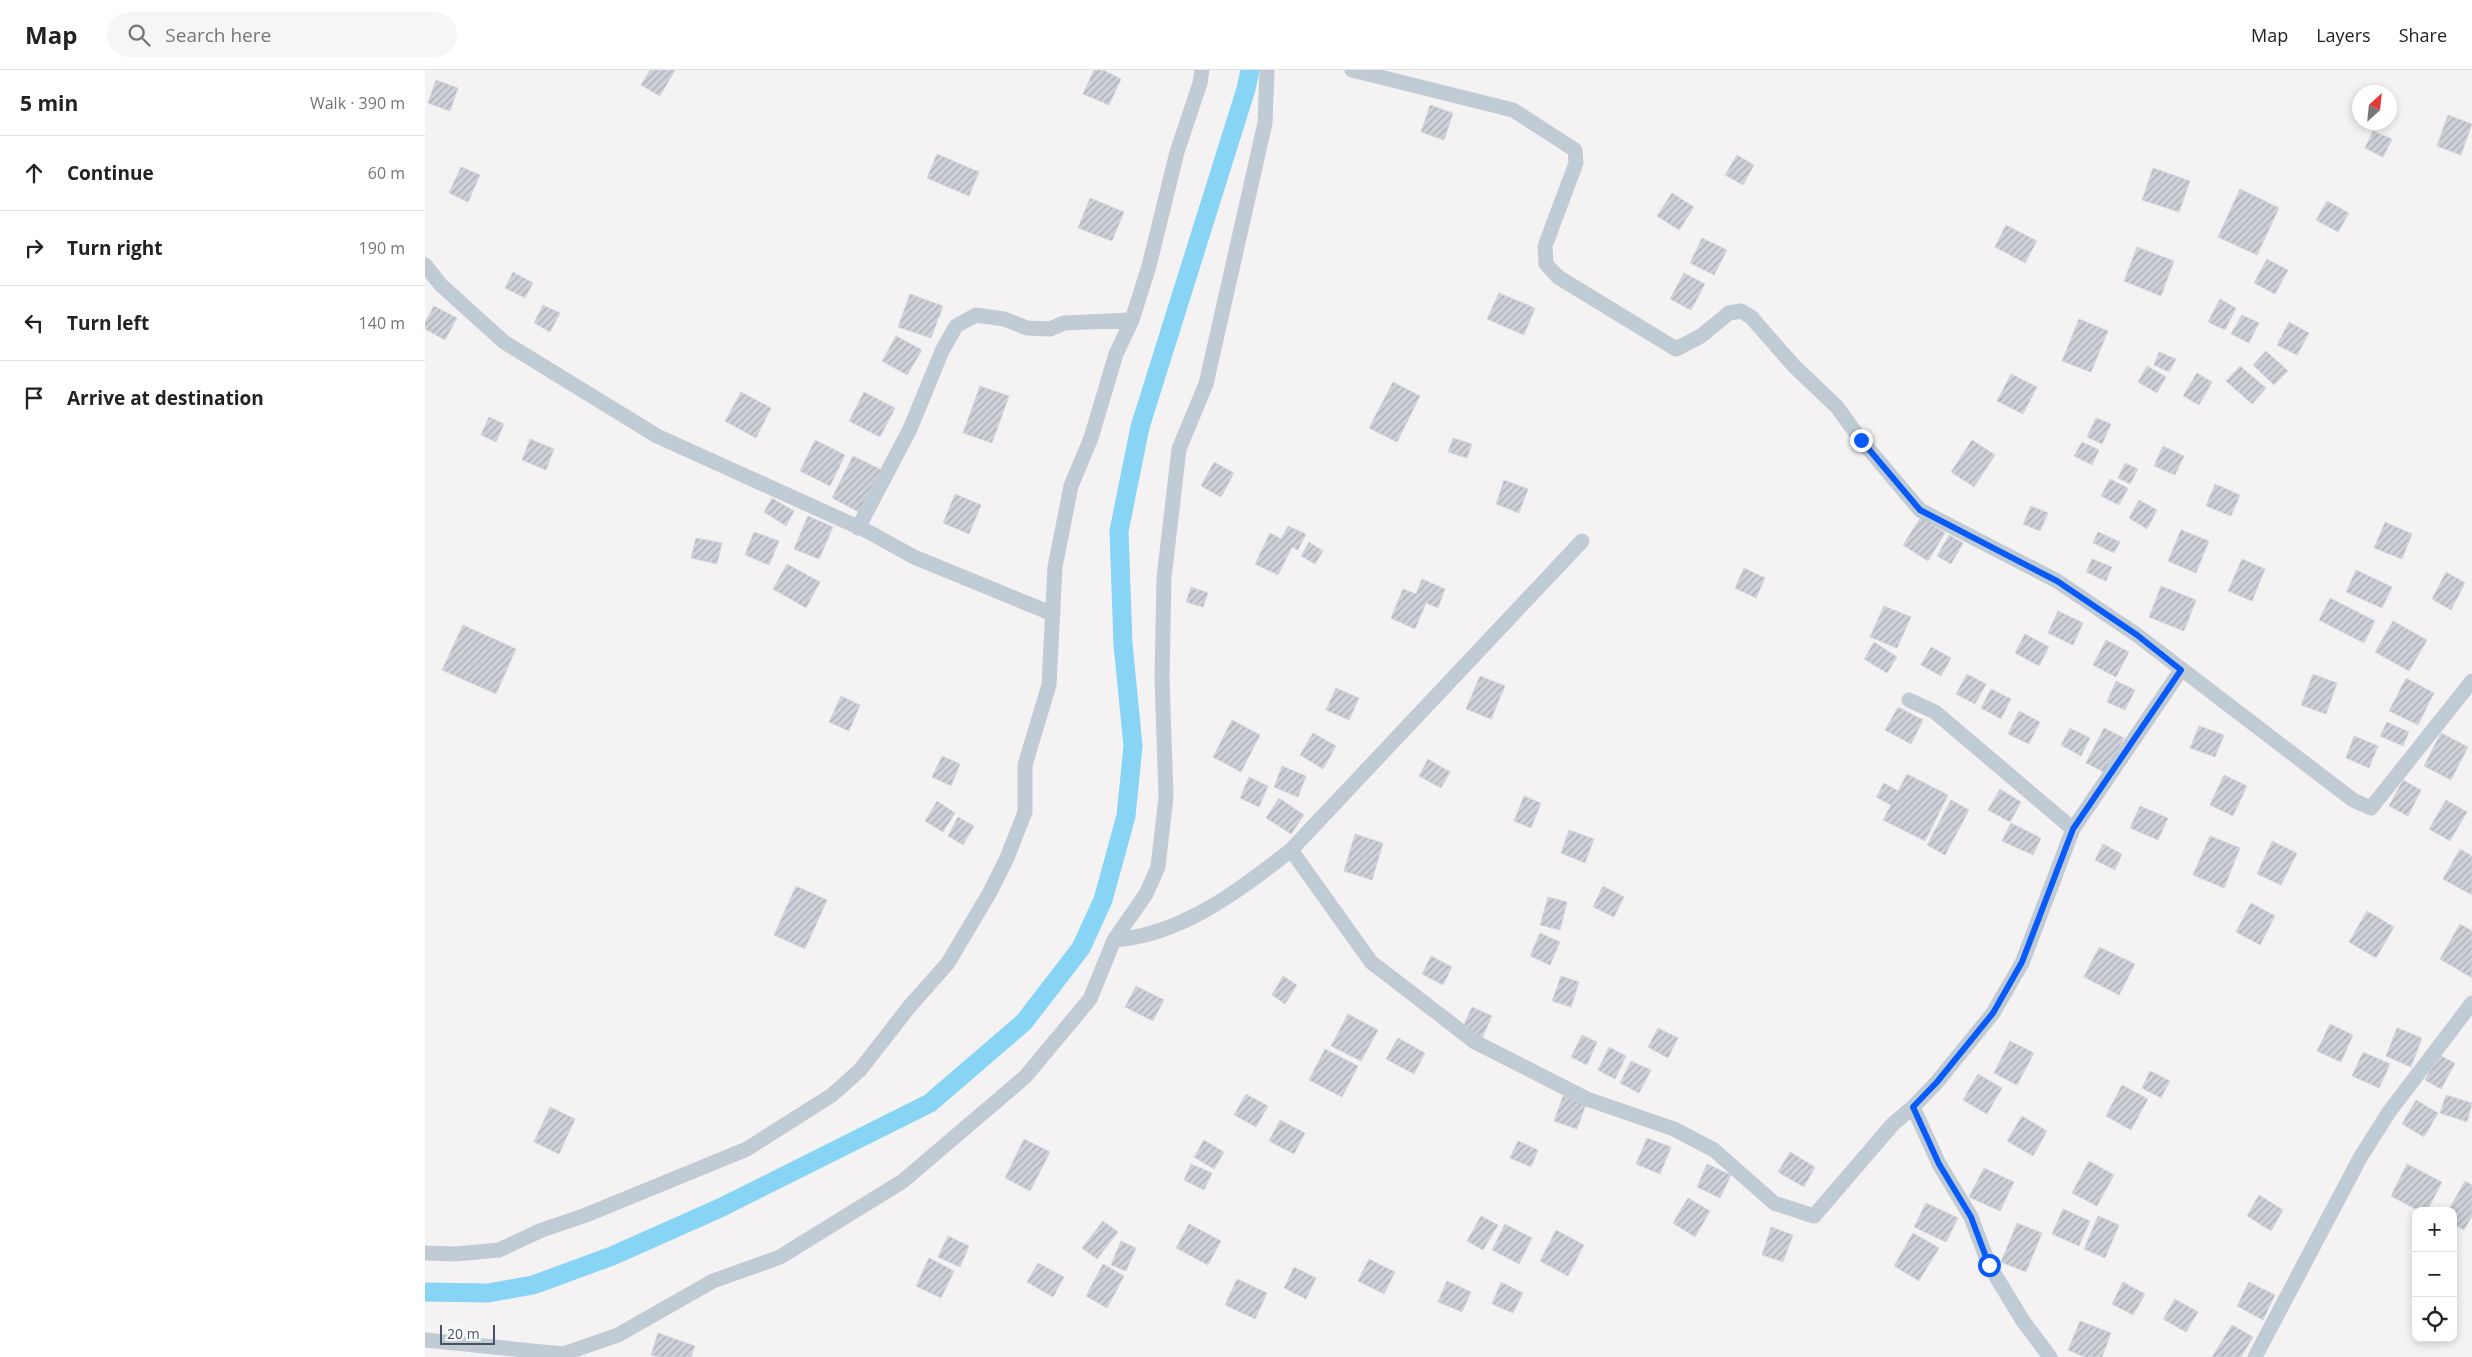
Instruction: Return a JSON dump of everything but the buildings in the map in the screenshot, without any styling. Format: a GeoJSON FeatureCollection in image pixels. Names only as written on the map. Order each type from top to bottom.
{"type":"FeatureCollection","features":[{"type":"Feature","properties":{"kind":"street"},"geometry":{"type":"LineString","coordinates":[[425,1253],[455,1254],[499,1250],[542,1230],[586,1215],[747,1149],[832,1095],[860,1070],[909,1007],[948,963],[973,923],[1007,858],[1025,812],[1025,765],[1049,685],[1055,567],[1071,486],[1091,438],[1116,354],[1132,320],[1149,266],[1177,152],[1200,83],[1202,70]]}},
{"type":"Feature","properties":{"kind":"street"},"geometry":{"type":"LineString","coordinates":[[425,1340],[559,1356],[618,1335],[713,1281],[780,1256],[903,1181],[1025,1077],[1091,999],[1114,940],[1146,894],[1158,867],[1165,798],[1162,678],[1164,578],[1179,449],[1206,384],[1265,123],[1267,70]]}},
{"type":"Feature","properties":{"kind":"street"},"geometry":{"type":"LineString","coordinates":[[1352,70],[1513,110],[1575,150],[1576,163],[1545,246],[1546,264],[1558,277],[1677,349],[1701,336],[1729,313],[1741,311],[1751,317],[1794,366],[1837,408],[1861,440],[1920,510],[2057,581],[2137,635],[2321,778],[2353,800],[2371,808],[2383,796],[2430,732],[2472,681]]}},
{"type":"Feature","properties":{"kind":"street"},"geometry":{"type":"LineString","coordinates":[[425,264],[441,285],[504,342],[648,431],[858,528],[914,557],[1053,614]]}},
{"type":"Feature","properties":{"kind":"street"},"geometry":{"type":"LineString","coordinates":[[858,528],[910,429],[942,351],[956,326],[977,315],[1005,319],[1027,328],[1050,329],[1064,323],[1132,320]]}},
{"type":"Feature","properties":{"kind":"street"},"geometry":{"type":"LineString","coordinates":[[1114,940],[1128,939],[1178,923],[1200,913],[1243,888],[1291,850],[1582,541]]}},
{"type":"Feature","properties":{"kind":"street"},"geometry":{"type":"LineString","coordinates":[[1291,850],[1371,962],[1475,1042],[1587,1099],[1674,1129],[1714,1150],[1774,1203],[1814,1216],[1893,1124],[1913,1107],[1937,1082],[1993,1013],[2022,962],[2073,829],[2181,670]]}},
{"type":"Feature","properties":{"kind":"street"},"geometry":{"type":"LineString","coordinates":[[1909,700],[1935,712],[2073,829]]}},
{"type":"Feature","properties":{"kind":"street"},"geometry":{"type":"LineString","coordinates":[[2255,1357],[2360,1158],[2389,1112],[2472,1003]]}},
{"type":"Feature","properties":{"kind":"street"},"geometry":{"type":"LineString","coordinates":[[1913,1107],[1939,1164],[1971,1217],[1989,1265],[2023,1321],[2050,1357]]}},
{"type":"Feature","properties":{"kind":"waterway"},"geometry":{"type":"LineString","coordinates":[[425,1292],[488,1293],[533,1285],[612,1256],[720,1208],[930,1103],[1024,1022],[1081,948],[1103,900],[1126,816],[1133,746],[1123,644],[1119,531],[1140,427],[1246,89],[1250,70]]}},
{"type":"Feature","properties":{"kind":"route"},"geometry":{"type":"LineString","coordinates":[[1861,440],[1920,510],[2057,581],[2137,635],[2181,670],[2073,829],[2022,962],[1993,1013],[1937,1082],[1913,1107],[1939,1164],[1971,1217],[1989,1265]]}}]}
